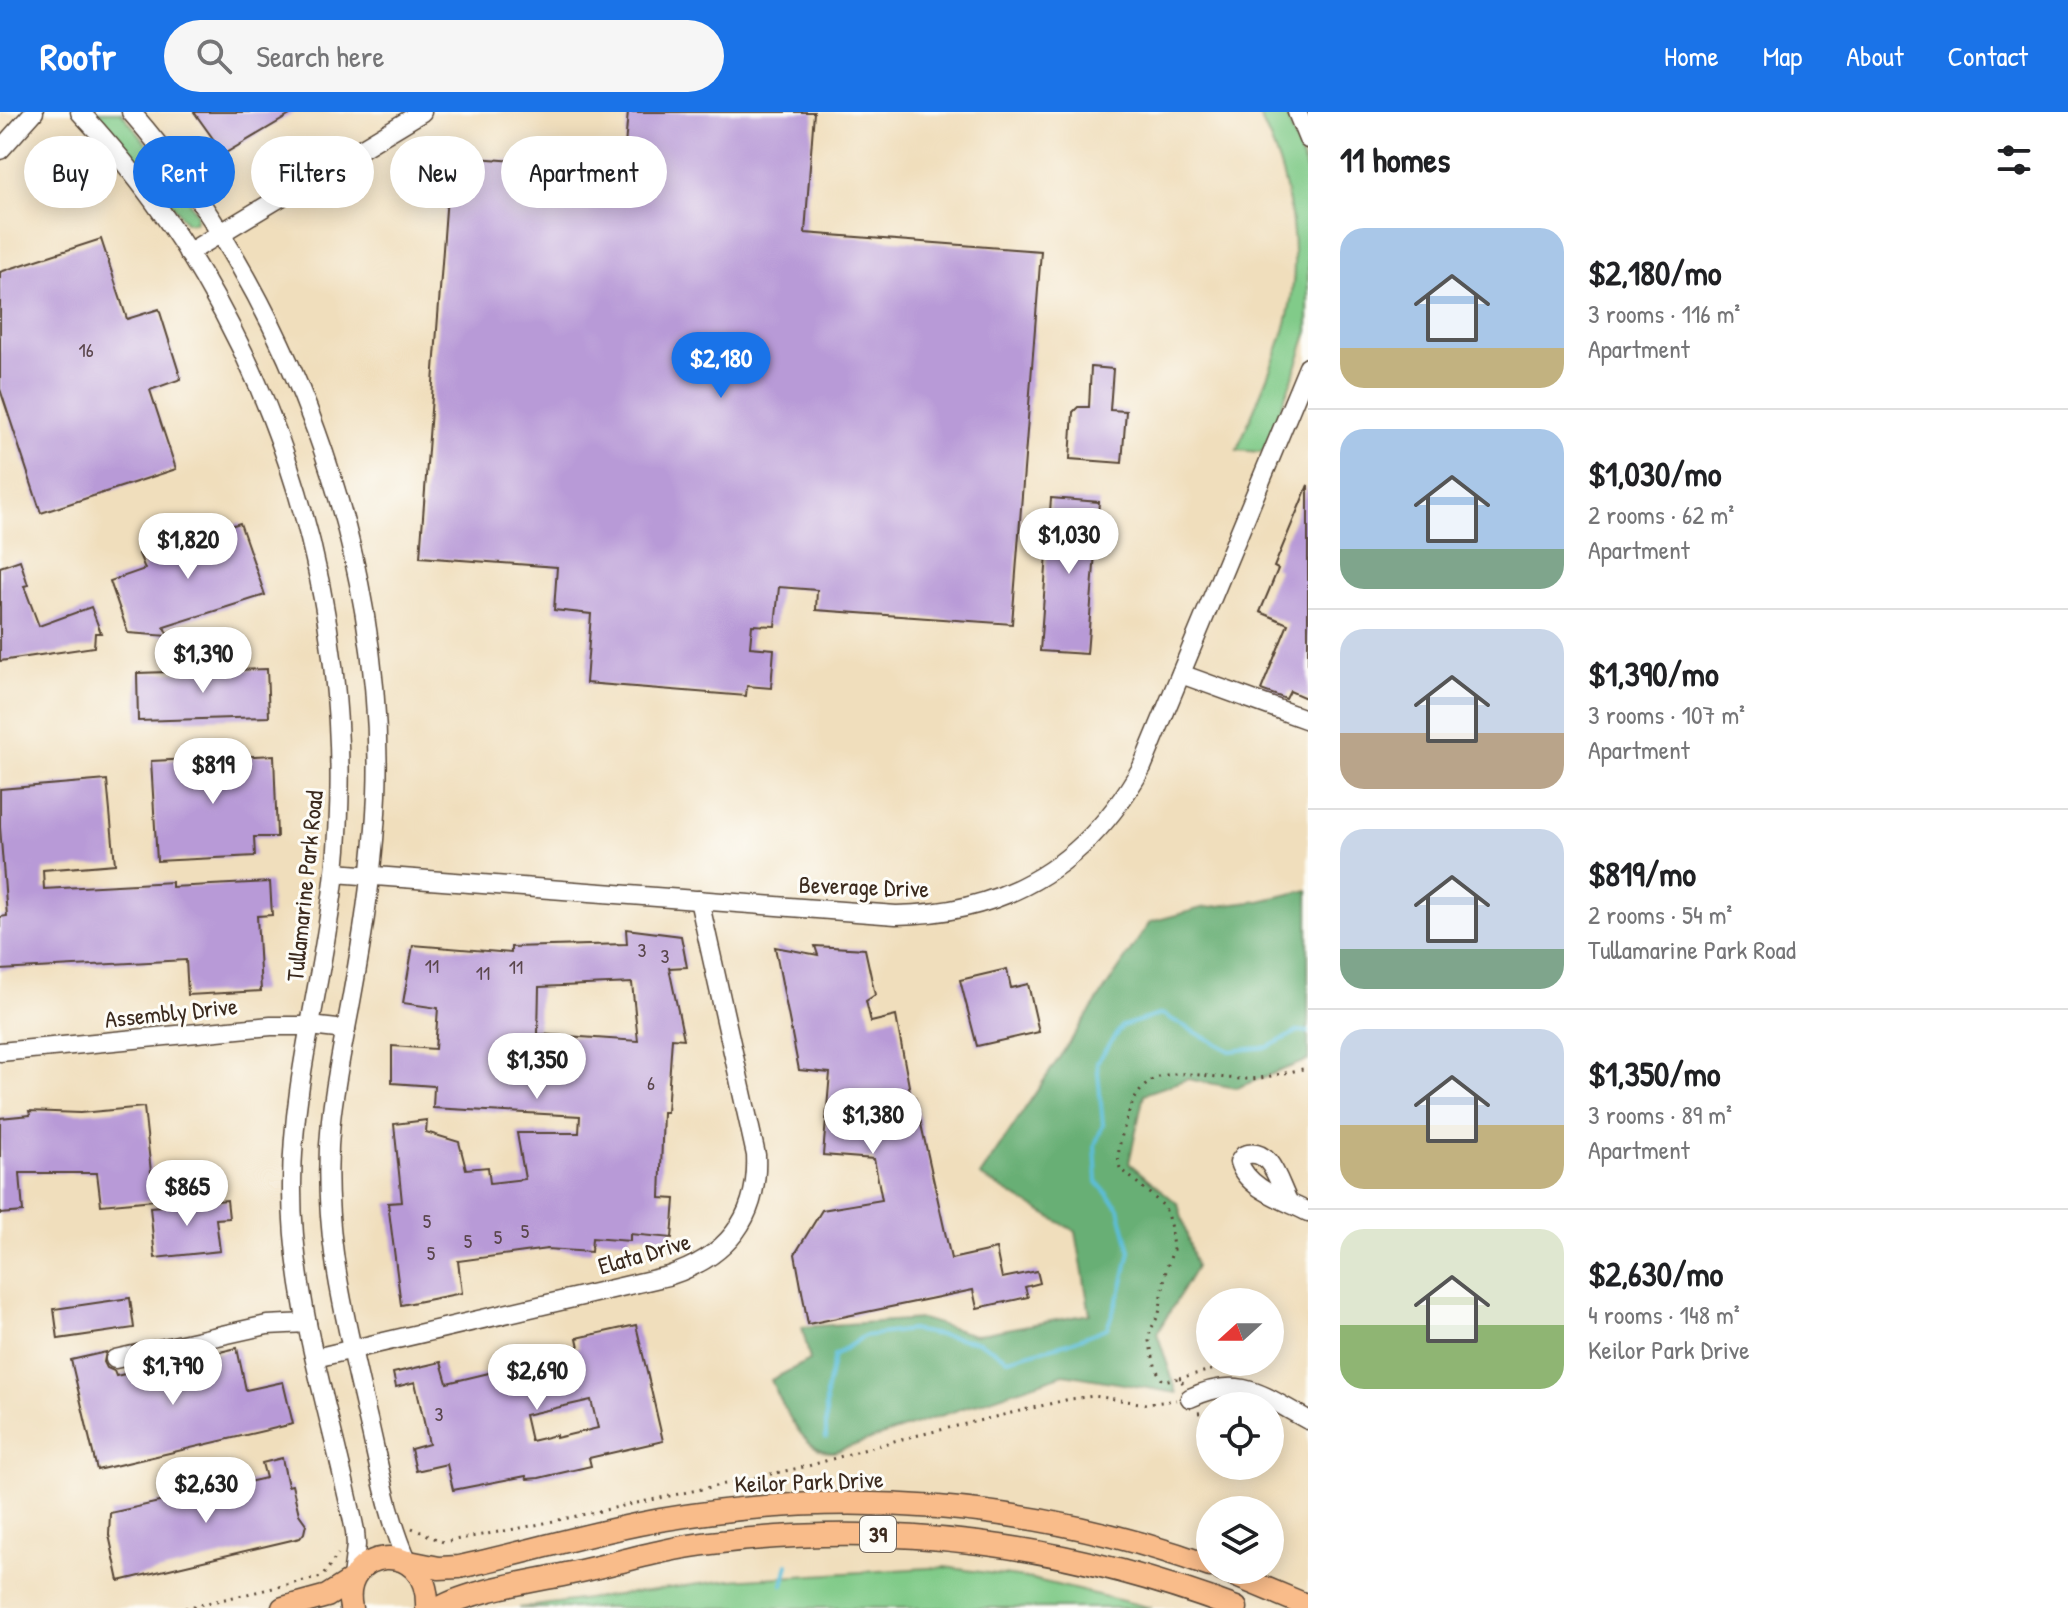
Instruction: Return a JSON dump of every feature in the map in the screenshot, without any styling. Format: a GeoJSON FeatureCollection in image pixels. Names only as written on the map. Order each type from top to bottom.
{"type":"FeatureCollection","features":[{"type":"Feature","properties":{"kind":"main road","name":"Keilor Park Drive"},"geometry":{"type":"LineString","coordinates":[[409,1562],[439,1568],[459,1567],[633,1526],[717,1512],[788,1505],[881,1503],[978,1510],[1051,1522],[1115,1536],[1196,1562]]}},
{"type":"Feature","properties":{"kind":"main road","name":"39"},"geometry":{"type":"LineString","coordinates":[[440,1608],[474,1595],[698,1545],[839,1534],[949,1538],[1055,1553],[1135,1574],[1236,1608]]}},
{"type":"Feature","properties":{"kind":"main road","name":"39"},"geometry":{"type":"LineString","coordinates":[[283,1608],[327,1596],[374,1560],[390,1558],[409,1562]]}},
{"type":"Feature","properties":{"kind":"main road"},"geometry":{"type":"LineString","coordinates":[[409,1562],[424,1584],[427,1608]]}},
{"type":"Feature","properties":{"kind":"main road"},"geometry":{"type":"LineString","coordinates":[[351,1608],[352,1579]]}},
{"type":"Feature","properties":{"kind":"main road"},"geometry":{"type":"LineString","coordinates":[[1255,1584],[1308,1606]]}},
{"type":"Feature","properties":{"kind":"street"},"geometry":{"type":"LineString","coordinates":[[0,150],[34,112]]}},
{"type":"Feature","properties":{"kind":"street","name":"Tullamarine Park Road"},"geometry":{"type":"LineString","coordinates":[[80,112],[132,172],[188,253],[236,337],[289,466],[310,536],[328,626],[337,704],[340,797],[335,873],[323,962],[295,1119],[292,1186],[294,1246],[307,1323],[356,1536],[352,1579]]}},
{"type":"Feature","properties":{"kind":"street"},"geometry":{"type":"LineString","coordinates":[[131,112],[186,183],[220,234],[292,368],[321,445],[344,521],[361,602],[376,717],[377,793],[371,876],[334,1098],[328,1184],[332,1251],[351,1349],[392,1524],[409,1562]]}},
{"type":"Feature","properties":{"kind":"street"},"geometry":{"type":"LineString","coordinates":[[188,253],[422,112]]}},
{"type":"Feature","properties":{"kind":"street"},"geometry":{"type":"LineString","coordinates":[[1297,112],[1308,139]]}},
{"type":"Feature","properties":{"kind":"street","name":"Beverage Drive"},"geometry":{"type":"LineString","coordinates":[[335,873],[919,915],[967,908],[1025,887],[1045,876],[1088,842],[1127,795],[1142,767],[1308,370]]}},
{"type":"Feature","properties":{"kind":"street"},"geometry":{"type":"LineString","coordinates":[[1181,674],[1308,720]]}},
{"type":"Feature","properties":{"kind":"street","name":"Elata Drive"},"geometry":{"type":"LineString","coordinates":[[315,1358],[668,1276],[709,1259],[730,1239],[751,1202],[755,1188],[756,1155],[699,900]]}},
{"type":"Feature","properties":{"kind":"street","name":"Assembly Drive"},"geometry":{"type":"LineString","coordinates":[[0,1052],[271,1026],[346,1030]]}},
{"type":"Feature","properties":{"kind":"street"},"geometry":{"type":"LineString","coordinates":[[1288,1201],[1308,1212]]}},
{"type":"Feature","properties":{"kind":"street"},"geometry":{"type":"LineString","coordinates":[[115,1359],[267,1325],[307,1323]]}},
{"type":"Feature","properties":{"kind":"street"},"geometry":{"type":"LineString","coordinates":[[1190,1398],[1215,1388],[1239,1387],[1308,1420]]}},
{"type":"Feature","properties":{"kind":"path"},"geometry":{"type":"LineString","coordinates":[[392,1524],[402,1522],[443,1542],[808,1466],[894,1441],[1070,1399],[1094,1396],[1146,1404],[1190,1398],[1179,1378],[1163,1381],[1150,1353],[1150,1331],[1159,1314],[1166,1270],[1173,1250],[1165,1207],[1120,1168],[1118,1158],[1130,1107],[1136,1093],[1146,1082],[1161,1075],[1205,1075],[1243,1080],[1308,1068]]}},
{"type":"Feature","properties":{"kind":"path"},"geometry":{"type":"LineString","coordinates":[[185,1608],[322,1577],[346,1539],[356,1536]]}},
{"type":"Feature","properties":{"kind":"green space"},"geometry":{"type":"Polygon","coordinates":[[[91,112],[121,112],[140,136],[133,136],[133,155],[91,112]]]}},
{"type":"Feature","properties":{"kind":"green space"},"geometry":{"type":"Polygon","coordinates":[[[1257,112],[1285,112],[1308,175],[1308,331],[1293,377],[1260,452],[1237,450],[1284,331],[1294,276],[1294,247],[1292,219],[1279,163],[1257,112]]]}},
{"type":"Feature","properties":{"kind":"green space"},"geometry":{"type":"Polygon","coordinates":[[[175,208],[193,208],[197,214],[195,223],[186,223],[175,208]]]}},
{"type":"Feature","properties":{"kind":"green space"},"geometry":{"type":"Polygon","coordinates":[[[1308,890],[1308,1060],[1236,1088],[1187,1079],[1144,1094],[1129,1163],[1178,1204],[1196,1267],[1157,1333],[1177,1393],[1064,1374],[834,1452],[813,1445],[803,1436],[771,1380],[810,1360],[802,1327],[922,1319],[974,1335],[1090,1314],[1076,1232],[980,1176],[1150,922],[1202,908],[1259,901],[1308,890]]]}},
{"type":"Feature","properties":{"kind":"green space"},"geometry":{"type":"Polygon","coordinates":[[[944,1567],[1032,1579],[1152,1608],[519,1608],[730,1580],[944,1567]]]}},
{"type":"Feature","properties":{"kind":"building"},"geometry":{"type":"Polygon","coordinates":[[[194,112],[295,112],[235,147],[235,136],[211,136],[194,112]]]}},
{"type":"Feature","properties":{"kind":"building"},"geometry":{"type":"Polygon","coordinates":[[[628,112],[814,112],[805,233],[1041,251],[1012,624],[816,610],[817,590],[779,587],[775,626],[752,625],[750,647],[774,649],[771,688],[747,686],[746,696],[586,683],[591,614],[554,610],[557,567],[420,557],[446,208],[485,208],[485,159],[501,160],[501,208],[667,208],[667,136],[626,136],[628,112]]]}},
{"type":"Feature","properties":{"kind":"building"},"geometry":{"type":"Polygon","coordinates":[[[101,239],[127,319],[159,309],[181,379],[150,390],[176,469],[41,513],[0,389],[0,272],[101,239]]]}},
{"type":"Feature","properties":{"kind":"building"},"geometry":{"type":"Polygon","coordinates":[[[1091,367],[1113,369],[1110,410],[1126,411],[1122,463],[1070,459],[1073,412],[1078,407],[1089,407],[1091,367]]]}},
{"type":"Feature","properties":{"kind":"building"},"geometry":{"type":"Polygon","coordinates":[[[1308,485],[1308,699],[1290,691],[1286,699],[1261,690],[1288,624],[1260,612],[1278,569],[1274,567],[1308,485]]]}},
{"type":"Feature","properties":{"kind":"building"},"geometry":{"type":"Polygon","coordinates":[[[1051,498],[1099,502],[1087,654],[1040,651],[1051,498]]]}},
{"type":"Feature","properties":{"kind":"building"},"geometry":{"type":"Polygon","coordinates":[[[240,523],[265,595],[164,627],[168,636],[128,633],[110,581],[145,569],[139,554],[240,523]]]}},
{"type":"Feature","properties":{"kind":"building"},"geometry":{"type":"Polygon","coordinates":[[[20,560],[28,585],[24,586],[39,626],[91,607],[101,633],[95,633],[94,647],[0,661],[0,567],[20,560]]]}},
{"type":"Feature","properties":{"kind":"building"},"geometry":{"type":"Polygon","coordinates":[[[267,669],[269,717],[138,721],[137,673],[267,669]]]}},
{"type":"Feature","properties":{"kind":"building"},"geometry":{"type":"Polygon","coordinates":[[[274,755],[277,837],[254,837],[255,856],[157,861],[151,761],[274,755]]]}},
{"type":"Feature","properties":{"kind":"building"},"geometry":{"type":"Polygon","coordinates":[[[107,780],[115,864],[43,870],[44,889],[172,882],[172,887],[270,882],[272,915],[257,916],[261,991],[188,995],[186,960],[0,970],[0,917],[7,916],[0,789],[107,780]]]}},
{"type":"Feature","properties":{"kind":"building"},"geometry":{"type":"Polygon","coordinates":[[[626,929],[681,936],[687,967],[669,968],[684,1039],[672,1038],[667,1112],[663,1112],[660,1198],[675,1199],[672,1238],[630,1234],[630,1241],[592,1238],[591,1252],[547,1249],[458,1261],[462,1293],[401,1305],[388,1203],[402,1202],[394,1124],[427,1120],[426,1132],[459,1142],[466,1169],[488,1167],[490,1183],[525,1179],[517,1133],[579,1133],[580,1116],[433,1108],[434,1086],[392,1083],[392,1046],[435,1049],[438,1008],[403,1003],[413,945],[511,953],[511,947],[627,944],[626,929]],[[632,983],[539,987],[538,1034],[638,1041],[632,983]]]}},
{"type":"Feature","properties":{"kind":"building"},"geometry":{"type":"Polygon","coordinates":[[[815,946],[865,949],[875,995],[866,1001],[871,1022],[896,1016],[911,1097],[915,1097],[951,1259],[996,1249],[1002,1278],[1037,1271],[1040,1283],[1025,1287],[1028,1297],[977,1308],[973,1290],[808,1324],[795,1254],[822,1210],[882,1200],[874,1159],[823,1155],[830,1073],[799,1070],[775,947],[818,955],[815,946]]]}},
{"type":"Feature","properties":{"kind":"building"},"geometry":{"type":"Polygon","coordinates":[[[1007,969],[1011,988],[1028,984],[1039,1032],[977,1046],[960,980],[1007,969]]]}},
{"type":"Feature","properties":{"kind":"building"},"geometry":{"type":"Polygon","coordinates":[[[144,1107],[154,1200],[101,1205],[97,1173],[20,1173],[23,1212],[0,1214],[0,1118],[30,1115],[29,1111],[80,1113],[144,1107]]]}},
{"type":"Feature","properties":{"kind":"building"},"geometry":{"type":"Polygon","coordinates":[[[227,1200],[229,1218],[216,1219],[220,1251],[155,1258],[150,1207],[227,1200]]]}},
{"type":"Feature","properties":{"kind":"building"},"geometry":{"type":"Polygon","coordinates":[[[130,1298],[134,1328],[58,1339],[54,1309],[130,1298]]]}},
{"type":"Feature","properties":{"kind":"building"},"geometry":{"type":"Polygon","coordinates":[[[636,1325],[663,1441],[589,1458],[591,1466],[539,1478],[527,1479],[526,1476],[453,1490],[447,1464],[416,1471],[411,1449],[429,1444],[415,1382],[396,1387],[393,1373],[441,1362],[447,1383],[579,1347],[577,1338],[636,1325]],[[591,1400],[525,1415],[531,1441],[598,1428],[591,1400]]]}},
{"type":"Feature","properties":{"kind":"building"},"geometry":{"type":"Polygon","coordinates":[[[237,1348],[246,1390],[283,1382],[293,1424],[97,1470],[71,1360],[106,1352],[104,1362],[116,1376],[237,1348]]]}},
{"type":"Feature","properties":{"kind":"building"},"geometry":{"type":"Polygon","coordinates":[[[282,1458],[288,1486],[292,1485],[299,1514],[306,1524],[300,1538],[119,1581],[109,1535],[110,1513],[266,1478],[262,1463],[282,1458]]]}},
{"type":"Feature","properties":{"kind":"waterway"},"geometry":{"type":"LineString","coordinates":[[826,1438],[826,1394],[834,1356],[864,1336],[911,1330],[979,1342],[1008,1359],[1068,1343],[1107,1328],[1121,1291],[1130,1251],[1119,1208],[1097,1182],[1095,1145],[1103,1125],[1097,1062],[1122,1026],[1162,1014],[1230,1051],[1268,1047],[1299,1031],[1308,1032]]}},
{"type":"Feature","properties":{"kind":"waterway"},"geometry":{"type":"LineString","coordinates":[[783,1585],[788,1564]]}}]}
